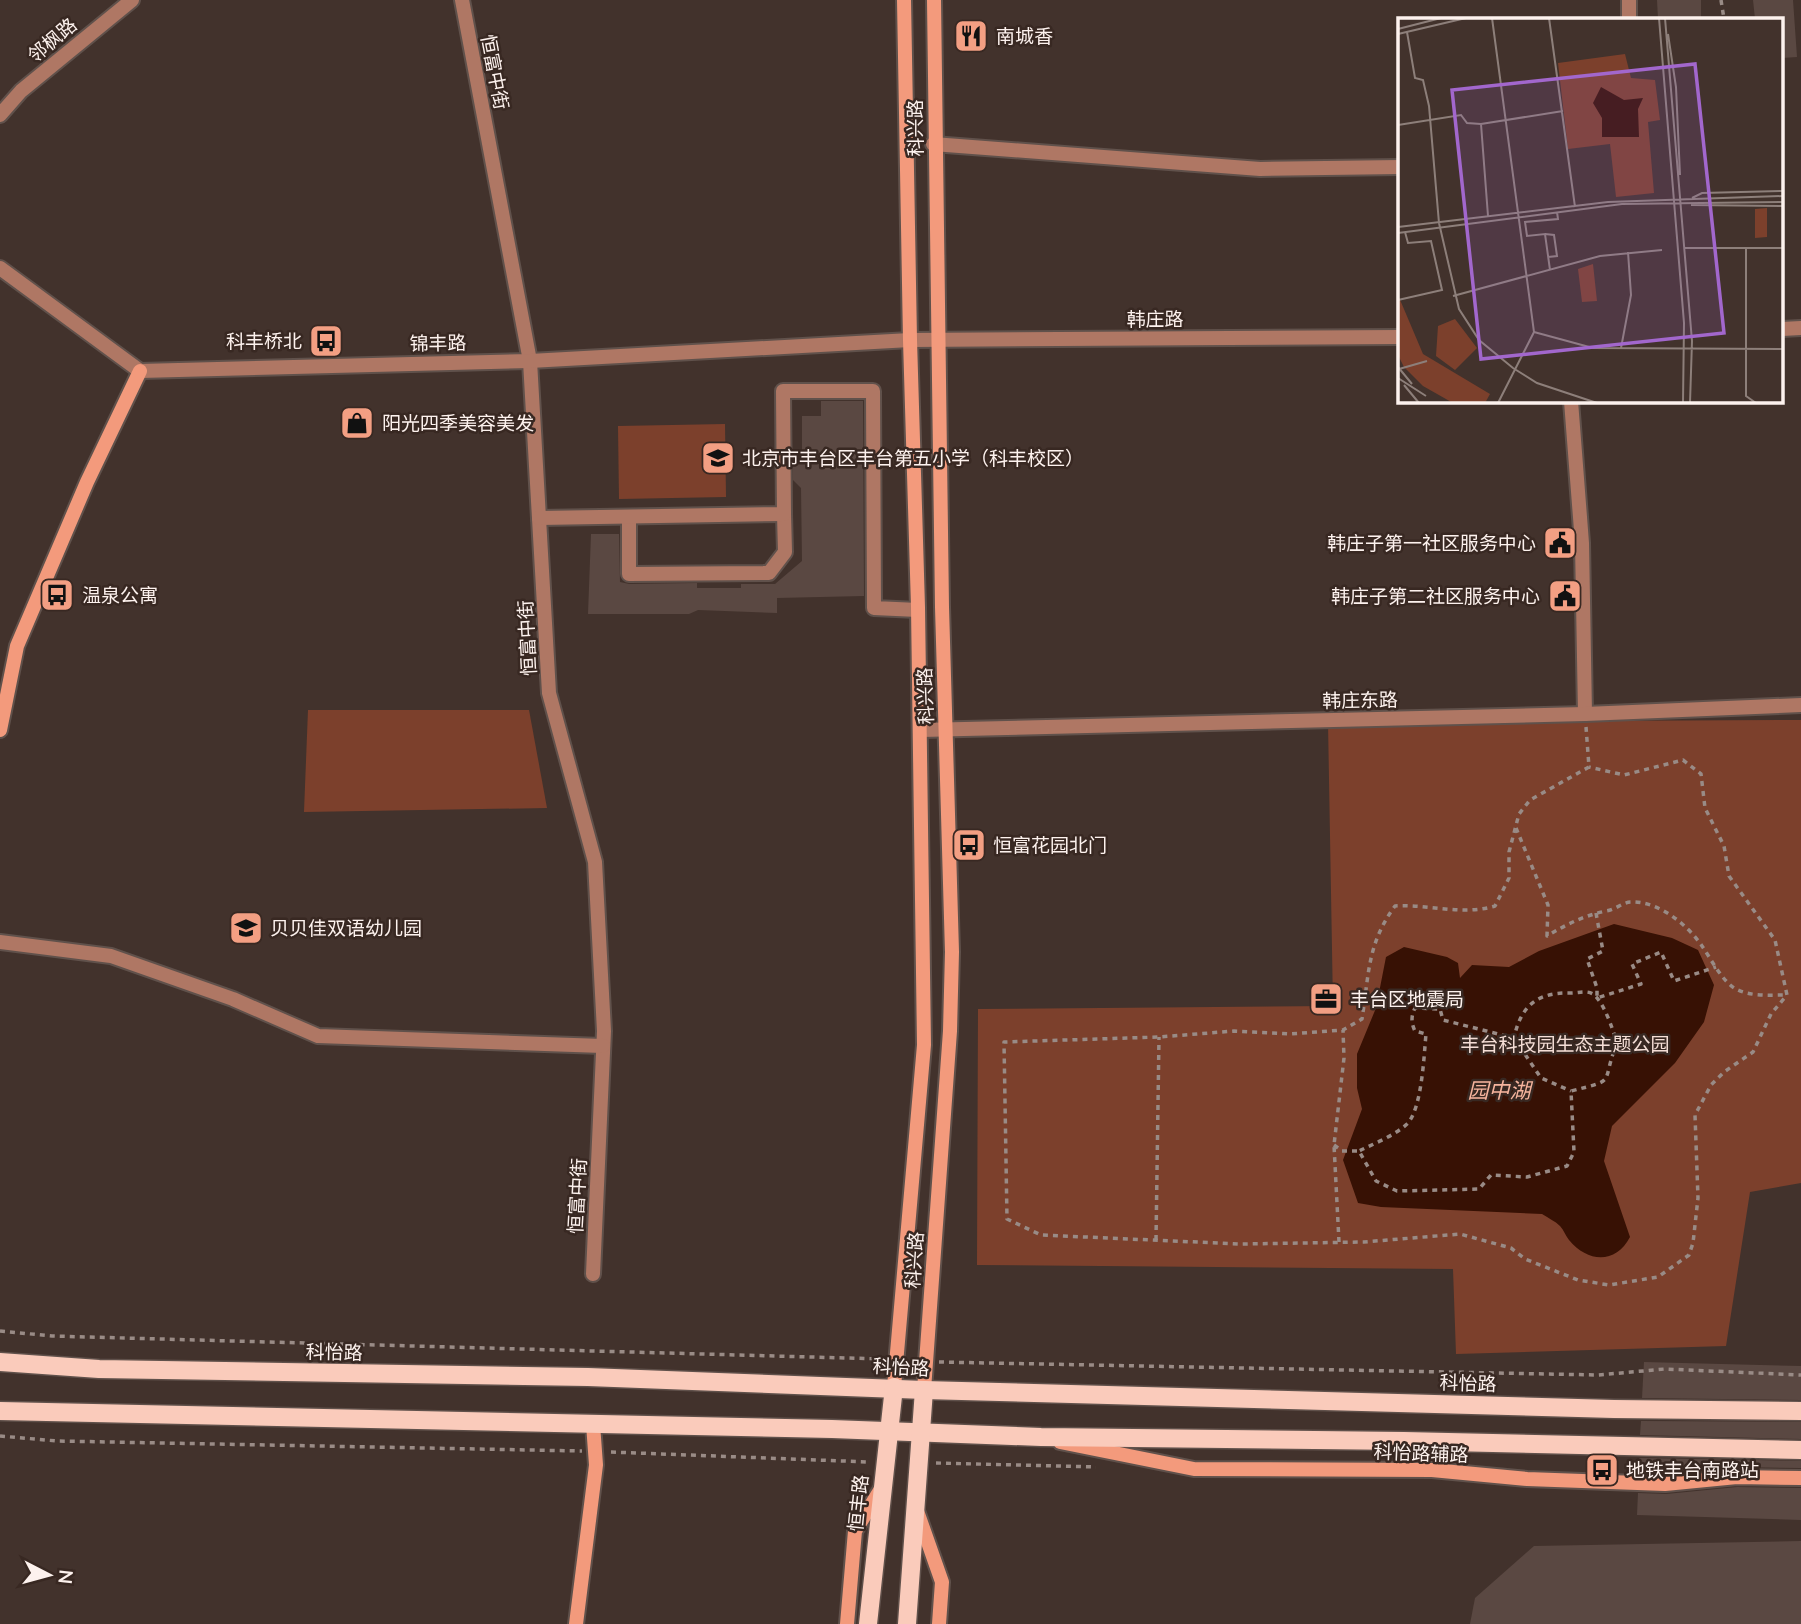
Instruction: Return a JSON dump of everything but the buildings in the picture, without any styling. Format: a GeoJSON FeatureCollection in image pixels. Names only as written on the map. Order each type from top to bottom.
{"type":"FeatureCollection","features":[{"type":"Feature","properties":{"kind":"main road","name":"科兴路"},"geometry":{"type":"LineString","coordinates":[[894,1387],[924,1045],[921,730],[904,0]]}},
{"type":"Feature","properties":{"kind":"main road","name":"科兴路"},"geometry":{"type":"LineString","coordinates":[[924,1390],[950,1031],[951,938],[940,340],[933,144],[934,0]]}},
{"type":"Feature","properties":{"kind":"main road"},"geometry":{"type":"LineString","coordinates":[[0,730],[17,646],[87,482],[140,371]]}},
{"type":"Feature","properties":{"kind":"main road","name":"科怡路"},"geometry":{"type":"LineString","coordinates":[[0,1363],[99,1369],[588,1377],[924,1390],[1614,1409],[1801,1411]]}},
{"type":"Feature","properties":{"kind":"main road","name":"恒丰路"},"geometry":{"type":"LineString","coordinates":[[868,1624],[894,1387]]}},
{"type":"Feature","properties":{"kind":"main road"},"geometry":{"type":"LineString","coordinates":[[907,1624],[924,1390]]}},
{"type":"Feature","properties":{"kind":"main road"},"geometry":{"type":"LineString","coordinates":[[0,1411],[1041,1437],[1404,1441],[1801,1450]]}},
{"type":"Feature","properties":{"kind":"main road"},"geometry":{"type":"LineString","coordinates":[[576,1624],[596,1465],[593,1424]]}},
{"type":"Feature","properties":{"kind":"main road","name":"科怡路辅路"},"geometry":{"type":"LineString","coordinates":[[1041,1437],[1194,1469],[1432,1470],[1527,1479],[1665,1484],[1737,1477],[1801,1478]]}},
{"type":"Feature","properties":{"kind":"main road"},"geometry":{"type":"LineString","coordinates":[[847,1624],[855,1531],[881,1489]]}},
{"type":"Feature","properties":{"kind":"main road"},"geometry":{"type":"LineString","coordinates":[[916,1507],[942,1582],[939,1624]]}},
{"type":"Feature","properties":{"kind":"street","name":"邻枫路"},"geometry":{"type":"LineString","coordinates":[[0,115],[21,91],[132,0]]}},
{"type":"Feature","properties":{"kind":"street","name":"恒富中街"},"geometry":{"type":"LineString","coordinates":[[462,0],[530,361],[549,693],[595,862],[603,1045],[593,1274]]}},
{"type":"Feature","properties":{"kind":"street"},"geometry":{"type":"LineString","coordinates":[[1629,0],[1629,18]]}},
{"type":"Feature","properties":{"kind":"street"},"geometry":{"type":"LineString","coordinates":[[933,144],[1259,169],[1398,167]]}},
{"type":"Feature","properties":{"kind":"street"},"geometry":{"type":"LineString","coordinates":[[0,268],[140,371]]}},
{"type":"Feature","properties":{"kind":"street","name":"韩庄路"},"geometry":{"type":"LineString","coordinates":[[910,340],[1398,337]]}},
{"type":"Feature","properties":{"kind":"street","name":"锦丰路"},"geometry":{"type":"LineString","coordinates":[[140,371],[530,361],[910,340]]}},
{"type":"Feature","properties":{"kind":"street"},"geometry":{"type":"LineString","coordinates":[[629,517],[629,574],[769,573],[785,552],[783,391],[873,391],[874,608],[918,610]]}},
{"type":"Feature","properties":{"kind":"street"},"geometry":{"type":"LineString","coordinates":[[1571,402],[1582,543],[1585,715]]}},
{"type":"Feature","properties":{"kind":"street"},"geometry":{"type":"LineString","coordinates":[[539,518],[784,514]]}},
{"type":"Feature","properties":{"kind":"street","name":"韩庄东路"},"geometry":{"type":"LineString","coordinates":[[921,730],[946,727],[1585,715],[1801,705]]}},
{"type":"Feature","properties":{"kind":"street"},"geometry":{"type":"LineString","coordinates":[[0,942],[111,956],[233,999],[318,1036],[603,1045]]}},
{"type":"Feature","properties":{"kind":"path"},"geometry":{"type":"LineString","coordinates":[[1721,0],[1724,18]]}},
{"type":"Feature","properties":{"kind":"path"},"geometry":{"type":"LineString","coordinates":[[1585,715],[1589,767]]}},
{"type":"Feature","properties":{"kind":"path"},"geometry":{"type":"LineString","coordinates":[[1684,760],[1702,774],[1705,808],[1724,846],[1729,876],[1775,940],[1787,995],[1771,1014],[1753,1052],[1724,1072],[1711,1085],[1695,1115],[1698,1198],[1693,1243],[1689,1255],[1658,1277],[1609,1285],[1578,1280],[1525,1259],[1511,1248],[1460,1234],[1339,1242],[1240,1244],[1041,1235],[1006,1219],[1004,1042],[1159,1037],[1234,1031],[1290,1034],[1343,1030],[1362,1019],[1368,967],[1376,934],[1395,906],[1415,905],[1478,911],[1494,906],[1509,878],[1509,852],[1518,814],[1530,800],[1589,767],[1623,775],[1684,760]]}},
{"type":"Feature","properties":{"kind":"path"},"geometry":{"type":"LineString","coordinates":[[1516,827],[1548,905],[1548,936],[1569,923],[1629,902],[1662,910],[1701,944],[1731,986],[1744,992],[1787,995]]}},
{"type":"Feature","properties":{"kind":"path"},"geometry":{"type":"LineString","coordinates":[[1334,1144],[1342,1151],[1359,1150],[1396,1132],[1410,1121],[1422,1080],[1426,1034],[1415,1031],[1412,1014],[1415,1008],[1440,1009],[1443,1020],[1514,1038],[1541,1078],[1571,1091],[1598,1087],[1608,1078],[1617,1043],[1597,998],[1597,988],[1587,959],[1603,951],[1596,912]]}},
{"type":"Feature","properties":{"kind":"path"},"geometry":{"type":"LineString","coordinates":[[1597,998],[1641,984],[1632,964],[1661,952],[1674,981],[1716,967]]}},
{"type":"Feature","properties":{"kind":"path"},"geometry":{"type":"LineString","coordinates":[[1514,1038],[1518,1022],[1528,1005],[1536,999],[1556,992],[1589,992],[1597,998]]}},
{"type":"Feature","properties":{"kind":"path"},"geometry":{"type":"LineString","coordinates":[[1339,1242],[1334,1144],[1344,1058],[1343,1030]]}},
{"type":"Feature","properties":{"kind":"path"},"geometry":{"type":"LineString","coordinates":[[1156,1240],[1159,1037]]}},
{"type":"Feature","properties":{"kind":"path"},"geometry":{"type":"LineString","coordinates":[[1359,1150],[1376,1181],[1396,1191],[1479,1189],[1491,1175],[1527,1177],[1556,1171],[1567,1166],[1574,1152],[1571,1091]]}},
{"type":"Feature","properties":{"kind":"green space"},"geometry":{"type":"Polygon","coordinates":[[[725,424],[726,497],[619,499],[618,426],[725,424]]]}},
{"type":"Feature","properties":{"kind":"green space"},"geometry":{"type":"Polygon","coordinates":[[[308,710],[529,710],[547,808],[304,812],[308,710]]]}},
{"type":"Feature","properties":{"kind":"green space","name":"丰台科技园生态主题公园"},"geometry":{"type":"Polygon","coordinates":[[[1801,720],[1801,1183],[1750,1192],[1726,1346],[1456,1354],[1453,1269],[977,1265],[978,1009],[1333,1006],[1328,722],[1801,720]]]}},
{"type":"Feature","properties":{"kind":"water","name":"园中湖"},"geometry":{"type":"Polygon","coordinates":[[[1614,924],[1672,938],[1698,950],[1714,985],[1704,1022],[1675,1063],[1612,1126],[1604,1161],[1630,1237],[1624,1246],[1610,1256],[1585,1253],[1569,1240],[1560,1226],[1542,1214],[1381,1207],[1358,1203],[1343,1160],[1362,1109],[1357,1088],[1357,1054],[1376,1008],[1386,957],[1404,947],[1447,957],[1458,963],[1460,978],[1472,965],[1509,967],[1539,951],[1614,924]]]}},
{"type":"Feature","properties":{"kind":"place","name":"南城香"},"geometry":{"type":"Point","coordinates":[971,36]}},
{"type":"Feature","properties":{"kind":"place","name":"科丰桥北"},"geometry":{"type":"Point","coordinates":[326,341]}},
{"type":"Feature","properties":{"kind":"place","name":"阳光四季美容美发"},"geometry":{"type":"Point","coordinates":[357,423]}},
{"type":"Feature","properties":{"kind":"place","name":"北京市丰台区丰台第五小学（科丰校区）"},"geometry":{"type":"Point","coordinates":[718,458]}},
{"type":"Feature","properties":{"kind":"place","name":"韩庄子第一社区服务中心"},"geometry":{"type":"Point","coordinates":[1560,543]}},
{"type":"Feature","properties":{"kind":"place","name":"温泉公寓"},"geometry":{"type":"Point","coordinates":[57,595]}},
{"type":"Feature","properties":{"kind":"place","name":"韩庄子第二社区服务中心"},"geometry":{"type":"Point","coordinates":[1565,596]}},
{"type":"Feature","properties":{"kind":"place","name":"恒富花园北门"},"geometry":{"type":"Point","coordinates":[969,845]}},
{"type":"Feature","properties":{"kind":"place","name":"贝贝佳双语幼儿园"},"geometry":{"type":"Point","coordinates":[246,928]}},
{"type":"Feature","properties":{"kind":"place","name":"丰台区地震局"},"geometry":{"type":"Point","coordinates":[1326,999]}},
{"type":"Feature","properties":{"kind":"place","name":"地铁丰台南路站"},"geometry":{"type":"Point","coordinates":[1602,1470]}}]}
